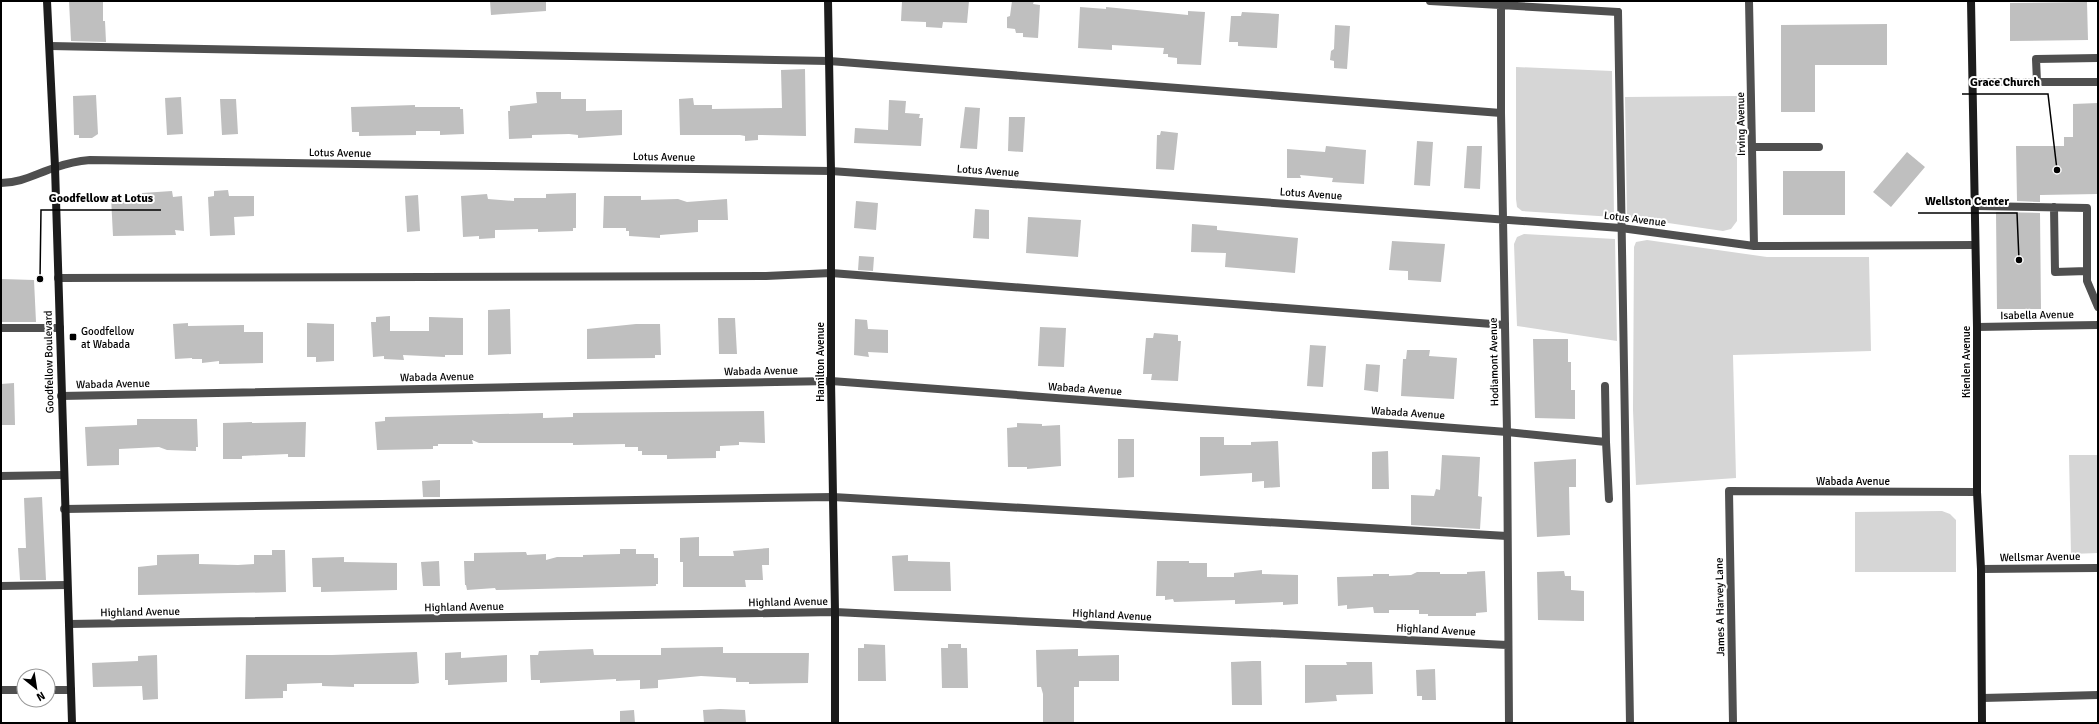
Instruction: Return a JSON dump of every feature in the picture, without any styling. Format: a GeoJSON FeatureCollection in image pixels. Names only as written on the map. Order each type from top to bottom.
{"type":"FeatureCollection","features":[{"type":"Feature","properties":{"kind":"main road","name":"Goodfellow Boulevard"},"geometry":{"type":"LineString","coordinates":[[47,1],[55,167],[64,509],[72,723]]}},
{"type":"Feature","properties":{"kind":"main road","name":"Hamilton Avenue"},"geometry":{"type":"LineString","coordinates":[[828,1],[831,171],[831,381],[835,612],[835,723]]}},
{"type":"Feature","properties":{"kind":"main road","name":"Kienlen Avenue"},"geometry":{"type":"LineString","coordinates":[[1971,1],[1974,82],[1977,327],[1977,492],[1981,569],[1982,723]]}},
{"type":"Feature","properties":{"kind":"street"},"geometry":{"type":"LineString","coordinates":[[1430,1],[1618,12],[1630,723]]}},
{"type":"Feature","properties":{"kind":"street","name":"Irving Avenue"},"geometry":{"type":"LineString","coordinates":[[1749,1],[1754,246]]}},
{"type":"Feature","properties":{"kind":"street","name":"Hodiamont Avenue"},"geometry":{"type":"LineString","coordinates":[[1501,4],[1501,113],[1505,325],[1507,645],[1509,723]]}},
{"type":"Feature","properties":{"kind":"street"},"geometry":{"type":"LineString","coordinates":[[50,46],[829,61],[1501,113]]}},
{"type":"Feature","properties":{"kind":"street"},"geometry":{"type":"LineString","coordinates":[[2036,82],[2036,59],[2098,58]]}},
{"type":"Feature","properties":{"kind":"street"},"geometry":{"type":"LineString","coordinates":[[1974,82],[2098,82]]}},
{"type":"Feature","properties":{"kind":"street"},"geometry":{"type":"LineString","coordinates":[[1752,147],[1818,147]]}},
{"type":"Feature","properties":{"kind":"street","name":"Lotus Avenue"},"geometry":{"type":"LineString","coordinates":[[1,183],[11,183],[29,179],[55,167],[73,162],[90,160],[831,171],[1621,228],[1754,246],[1975,245]]}},
{"type":"Feature","properties":{"kind":"street"},"geometry":{"type":"LineString","coordinates":[[1975,206],[2087,208],[2087,281],[2098,307]]}},
{"type":"Feature","properties":{"kind":"street"},"geometry":{"type":"LineString","coordinates":[[2054,207],[2056,272],[2087,271]]}},
{"type":"Feature","properties":{"kind":"street"},"geometry":{"type":"LineString","coordinates":[[58,278],[766,276],[831,273],[1505,325]]}},
{"type":"Feature","properties":{"kind":"street","name":"Isabella Avenue"},"geometry":{"type":"LineString","coordinates":[[1977,327],[2098,325]]}},
{"type":"Feature","properties":{"kind":"street"},"geometry":{"type":"LineString","coordinates":[[1,328],[60,328]]}},
{"type":"Feature","properties":{"kind":"street","name":"Wabada Avenue"},"geometry":{"type":"LineString","coordinates":[[61,396],[831,381],[1506,432],[1606,442]]}},
{"type":"Feature","properties":{"kind":"street"},"geometry":{"type":"LineString","coordinates":[[1605,386],[1609,499]]}},
{"type":"Feature","properties":{"kind":"street"},"geometry":{"type":"LineString","coordinates":[[1,476],[63,475]]}},
{"type":"Feature","properties":{"kind":"street","name":"Wabada Avenue"},"geometry":{"type":"LineString","coordinates":[[1729,491],[1977,492]]}},
{"type":"Feature","properties":{"kind":"street","name":"James A Harvey Lane"},"geometry":{"type":"LineString","coordinates":[[1729,491],[1733,723]]}},
{"type":"Feature","properties":{"kind":"street"},"geometry":{"type":"LineString","coordinates":[[64,509],[833,497],[1507,536]]}},
{"type":"Feature","properties":{"kind":"street","name":"Wellsmar Avenue"},"geometry":{"type":"LineString","coordinates":[[1981,569],[2098,568]]}},
{"type":"Feature","properties":{"kind":"street"},"geometry":{"type":"LineString","coordinates":[[1,586],[67,585]]}},
{"type":"Feature","properties":{"kind":"street","name":"Highland Avenue"},"geometry":{"type":"LineString","coordinates":[[69,624],[835,612],[1507,645]]}},
{"type":"Feature","properties":{"kind":"street"},"geometry":{"type":"LineString","coordinates":[[1,690],[16,690]]}},
{"type":"Feature","properties":{"kind":"street"},"geometry":{"type":"LineString","coordinates":[[56,690],[71,690]]}},
{"type":"Feature","properties":{"kind":"street"},"geometry":{"type":"LineString","coordinates":[[1982,698],[2098,695]]}},
{"type":"Feature","properties":{"kind":"shaded area"},"geometry":{"type":"Polygon","coordinates":[[[1516,67],[1612,71],[1614,217],[1522,211],[1517,207],[1516,67]]]}},
{"type":"Feature","properties":{"kind":"shaded area"},"geometry":{"type":"Polygon","coordinates":[[[1737,96],[1737,221],[1731,229],[1723,231],[1627,217],[1625,97],[1737,96]]]}},
{"type":"Feature","properties":{"kind":"shaded area"},"geometry":{"type":"Polygon","coordinates":[[[1524,234],[1615,239],[1617,341],[1517,326],[1514,244],[1517,237],[1524,234]]]}},
{"type":"Feature","properties":{"kind":"shaded area"},"geometry":{"type":"Polygon","coordinates":[[[1647,240],[1767,257],[1869,257],[1871,351],[1733,355],[1736,478],[1636,485],[1633,410],[1634,247],[1636,242],[1647,240]]]}},
{"type":"Feature","properties":{"kind":"shaded area"},"geometry":{"type":"Polygon","coordinates":[[[2069,455],[2098,455],[2098,553],[2071,554],[2069,455]]]}},
{"type":"Feature","properties":{"kind":"shaded area"},"geometry":{"type":"Polygon","coordinates":[[[1942,511],[1950,514],[1956,520],[1956,572],[1855,572],[1855,512],[1942,511]]]}},
{"type":"Feature","properties":{"kind":"building"},"geometry":{"type":"Polygon","coordinates":[[[69,1],[103,1],[103,21],[105,21],[106,42],[71,41],[69,1]]]}},
{"type":"Feature","properties":{"kind":"building"},"geometry":{"type":"Polygon","coordinates":[[[490,1],[546,1],[546,11],[491,15],[490,1]]]}},
{"type":"Feature","properties":{"kind":"building"},"geometry":{"type":"Polygon","coordinates":[[[902,1],[969,1],[967,23],[943,22],[942,28],[926,27],[926,22],[901,21],[902,1]]]}},
{"type":"Feature","properties":{"kind":"building"},"geometry":{"type":"Polygon","coordinates":[[[1012,1],[1034,1],[1033,4],[1040,5],[1038,38],[1023,37],[1023,33],[1016,33],[1015,29],[1007,28],[1007,17],[1010,16],[1012,1]]]}},
{"type":"Feature","properties":{"kind":"building"},"geometry":{"type":"Polygon","coordinates":[[[2087,2],[2088,40],[2010,41],[2010,3],[2087,2]]]}},
{"type":"Feature","properties":{"kind":"building"},"geometry":{"type":"Polygon","coordinates":[[[1080,7],[1106,9],[1106,7],[1188,15],[1188,11],[1205,12],[1201,65],[1177,64],[1177,58],[1168,57],[1168,54],[1163,54],[1164,48],[1112,45],[1112,50],[1078,48],[1080,7]]]}},
{"type":"Feature","properties":{"kind":"building"},"geometry":{"type":"Polygon","coordinates":[[[1242,12],[1279,14],[1277,48],[1238,46],[1238,42],[1229,42],[1231,16],[1241,16],[1242,12]]]}},
{"type":"Feature","properties":{"kind":"building"},"geometry":{"type":"Polygon","coordinates":[[[1887,24],[1887,65],[1815,65],[1815,112],[1781,112],[1781,25],[1887,24]]]}},
{"type":"Feature","properties":{"kind":"building"},"geometry":{"type":"Polygon","coordinates":[[[1335,25],[1350,26],[1347,69],[1334,68],[1334,61],[1330,60],[1331,51],[1334,49],[1335,25]]]}},
{"type":"Feature","properties":{"kind":"building"},"geometry":{"type":"Polygon","coordinates":[[[805,69],[806,136],[758,135],[758,140],[745,141],[745,136],[740,135],[680,135],[679,99],[693,98],[694,105],[712,105],[712,109],[782,108],[781,70],[805,69]]]}},
{"type":"Feature","properties":{"kind":"building"},"geometry":{"type":"Polygon","coordinates":[[[536,92],[561,92],[561,99],[586,99],[586,111],[622,110],[622,135],[578,138],[578,135],[569,134],[532,135],[532,138],[509,139],[508,111],[510,111],[510,106],[537,103],[536,92]]]}},
{"type":"Feature","properties":{"kind":"building"},"geometry":{"type":"Polygon","coordinates":[[[96,95],[98,134],[92,138],[79,138],[79,135],[74,135],[73,96],[96,95]]]}},
{"type":"Feature","properties":{"kind":"building"},"geometry":{"type":"Polygon","coordinates":[[[181,97],[183,134],[167,135],[165,98],[181,97]]]}},
{"type":"Feature","properties":{"kind":"building"},"geometry":{"type":"Polygon","coordinates":[[[220,99],[236,99],[238,134],[222,135],[220,99]]]}},
{"type":"Feature","properties":{"kind":"building"},"geometry":{"type":"Polygon","coordinates":[[[889,100],[906,101],[905,113],[920,114],[919,118],[923,118],[921,146],[854,143],[855,128],[888,130],[889,100]]]}},
{"type":"Feature","properties":{"kind":"building"},"geometry":{"type":"Polygon","coordinates":[[[2098,103],[2098,194],[2040,195],[2040,202],[2017,201],[2016,146],[2064,146],[2064,137],[2073,137],[2073,104],[2098,103]]]}},
{"type":"Feature","properties":{"kind":"building"},"geometry":{"type":"Polygon","coordinates":[[[415,105],[415,107],[460,107],[460,109],[463,109],[464,134],[440,135],[440,131],[416,131],[416,135],[359,136],[359,132],[352,132],[351,107],[415,105]]]}},
{"type":"Feature","properties":{"kind":"building"},"geometry":{"type":"Polygon","coordinates":[[[965,107],[980,108],[977,149],[960,148],[965,107]]]}},
{"type":"Feature","properties":{"kind":"building"},"geometry":{"type":"Polygon","coordinates":[[[1009,117],[1025,117],[1023,152],[1008,151],[1009,117]]]}},
{"type":"Feature","properties":{"kind":"building"},"geometry":{"type":"Polygon","coordinates":[[[1161,131],[1178,133],[1174,170],[1156,169],[1157,135],[1160,135],[1161,131]]]}},
{"type":"Feature","properties":{"kind":"building"},"geometry":{"type":"Polygon","coordinates":[[[1417,141],[1433,142],[1430,186],[1414,185],[1417,141]]]}},
{"type":"Feature","properties":{"kind":"building"},"geometry":{"type":"Polygon","coordinates":[[[1326,146],[1366,150],[1364,184],[1332,182],[1333,178],[1300,175],[1301,178],[1287,178],[1287,149],[1325,152],[1326,146]]]}},
{"type":"Feature","properties":{"kind":"building"},"geometry":{"type":"Polygon","coordinates":[[[1467,146],[1482,146],[1480,189],[1464,188],[1467,146]]]}},
{"type":"Feature","properties":{"kind":"building"},"geometry":{"type":"Polygon","coordinates":[[[1907,152],[1925,167],[1891,207],[1873,192],[1907,152]]]}},
{"type":"Feature","properties":{"kind":"building"},"geometry":{"type":"Polygon","coordinates":[[[1783,171],[1845,171],[1845,215],[1783,215],[1783,171]]]}},
{"type":"Feature","properties":{"kind":"building"},"geometry":{"type":"Polygon","coordinates":[[[228,190],[229,196],[254,196],[254,216],[234,217],[235,235],[210,236],[208,197],[214,196],[214,191],[228,190]]]}},
{"type":"Feature","properties":{"kind":"building"},"geometry":{"type":"Polygon","coordinates":[[[172,191],[173,197],[182,196],[184,231],[175,230],[176,235],[113,236],[111,197],[172,191]]]}},
{"type":"Feature","properties":{"kind":"building"},"geometry":{"type":"Polygon","coordinates":[[[576,193],[576,228],[573,228],[573,231],[538,232],[538,229],[495,230],[495,238],[479,239],[479,236],[463,237],[461,196],[487,194],[488,199],[514,201],[514,198],[546,198],[546,194],[576,193]]]}},
{"type":"Feature","properties":{"kind":"building"},"geometry":{"type":"Polygon","coordinates":[[[418,195],[420,231],[407,232],[405,196],[418,195]]]}},
{"type":"Feature","properties":{"kind":"building"},"geometry":{"type":"Polygon","coordinates":[[[604,196],[641,196],[641,200],[678,199],[687,202],[727,199],[728,220],[698,220],[698,232],[660,235],[660,238],[629,236],[629,231],[626,231],[626,228],[603,228],[604,196]]]}},
{"type":"Feature","properties":{"kind":"building"},"geometry":{"type":"Polygon","coordinates":[[[856,201],[878,203],[876,230],[854,228],[856,201]]]}},
{"type":"Feature","properties":{"kind":"building"},"geometry":{"type":"Polygon","coordinates":[[[975,209],[989,210],[989,239],[973,238],[975,209]]]}},
{"type":"Feature","properties":{"kind":"building"},"geometry":{"type":"Polygon","coordinates":[[[1996,212],[2040,213],[2041,309],[1997,309],[1996,212]]]}},
{"type":"Feature","properties":{"kind":"building"},"geometry":{"type":"Polygon","coordinates":[[[1028,217],[1081,220],[1078,257],[1026,253],[1028,217]]]}},
{"type":"Feature","properties":{"kind":"building"},"geometry":{"type":"Polygon","coordinates":[[[1192,224],[1217,226],[1217,230],[1298,238],[1295,273],[1225,267],[1226,253],[1191,252],[1192,224]]]}},
{"type":"Feature","properties":{"kind":"building"},"geometry":{"type":"Polygon","coordinates":[[[1392,241],[1445,244],[1441,282],[1408,280],[1408,271],[1389,270],[1392,241]]]}},
{"type":"Feature","properties":{"kind":"building"},"geometry":{"type":"Polygon","coordinates":[[[859,256],[874,257],[873,271],[858,270],[859,256]]]}},
{"type":"Feature","properties":{"kind":"building"},"geometry":{"type":"Polygon","coordinates":[[[1,279],[34,280],[36,322],[1,322],[1,279]]]}},
{"type":"Feature","properties":{"kind":"building"},"geometry":{"type":"Polygon","coordinates":[[[510,309],[511,354],[488,355],[488,310],[510,309]]]}},
{"type":"Feature","properties":{"kind":"building"},"geometry":{"type":"Polygon","coordinates":[[[390,316],[390,331],[429,331],[429,317],[463,318],[463,355],[445,355],[445,357],[403,355],[404,360],[384,359],[384,356],[373,357],[371,322],[376,322],[376,317],[390,316]]]}},
{"type":"Feature","properties":{"kind":"building"},"geometry":{"type":"Polygon","coordinates":[[[718,318],[735,318],[737,354],[719,354],[718,318]]]}},
{"type":"Feature","properties":{"kind":"building"},"geometry":{"type":"Polygon","coordinates":[[[855,319],[867,320],[868,329],[888,330],[888,353],[868,352],[869,357],[854,355],[855,319]]]}},
{"type":"Feature","properties":{"kind":"building"},"geometry":{"type":"Polygon","coordinates":[[[188,323],[188,326],[244,325],[244,332],[263,332],[263,363],[219,364],[219,361],[202,363],[202,359],[175,359],[173,324],[188,323]]]}},
{"type":"Feature","properties":{"kind":"building"},"geometry":{"type":"Polygon","coordinates":[[[307,323],[334,324],[334,361],[316,362],[316,357],[307,357],[307,323]]]}},
{"type":"Feature","properties":{"kind":"building"},"geometry":{"type":"Polygon","coordinates":[[[636,324],[660,324],[661,355],[655,355],[655,358],[587,359],[587,329],[636,324]]]}},
{"type":"Feature","properties":{"kind":"building"},"geometry":{"type":"Polygon","coordinates":[[[1040,327],[1066,328],[1064,367],[1038,366],[1040,327]]]}},
{"type":"Feature","properties":{"kind":"building"},"geometry":{"type":"Polygon","coordinates":[[[1154,333],[1178,335],[1178,341],[1181,341],[1178,381],[1151,380],[1152,374],[1143,374],[1146,338],[1153,338],[1154,333]]]}},
{"type":"Feature","properties":{"kind":"building"},"geometry":{"type":"Polygon","coordinates":[[[1533,339],[1568,339],[1568,362],[1571,362],[1571,390],[1575,390],[1575,419],[1535,418],[1533,339]]]}},
{"type":"Feature","properties":{"kind":"building"},"geometry":{"type":"Polygon","coordinates":[[[1310,345],[1326,346],[1323,387],[1307,386],[1310,345]]]}},
{"type":"Feature","properties":{"kind":"building"},"geometry":{"type":"Polygon","coordinates":[[[1407,350],[1430,350],[1429,356],[1457,358],[1454,399],[1401,396],[1403,359],[1406,359],[1407,350]]]}},
{"type":"Feature","properties":{"kind":"building"},"geometry":{"type":"Polygon","coordinates":[[[1366,364],[1380,365],[1378,392],[1364,390],[1366,364]]]}},
{"type":"Feature","properties":{"kind":"building"},"geometry":{"type":"Polygon","coordinates":[[[14,383],[15,425],[1,425],[1,384],[14,383]]]}},
{"type":"Feature","properties":{"kind":"building"},"geometry":{"type":"Polygon","coordinates":[[[764,411],[765,443],[739,442],[739,445],[720,446],[720,451],[716,451],[716,458],[667,459],[667,455],[642,455],[642,451],[638,451],[638,447],[625,447],[625,444],[573,445],[573,443],[479,443],[472,440],[473,444],[438,444],[438,446],[433,446],[433,449],[377,450],[375,422],[385,421],[385,417],[543,413],[543,418],[573,417],[573,413],[764,411]]]}},
{"type":"Feature","properties":{"kind":"building"},"geometry":{"type":"Polygon","coordinates":[[[137,419],[197,419],[198,447],[196,447],[196,451],[167,450],[159,447],[119,449],[119,465],[87,466],[85,427],[137,425],[137,419]]]}},
{"type":"Feature","properties":{"kind":"building"},"geometry":{"type":"Polygon","coordinates":[[[306,422],[305,457],[288,457],[288,454],[242,456],[242,459],[223,459],[223,423],[306,422]]]}},
{"type":"Feature","properties":{"kind":"building"},"geometry":{"type":"Polygon","coordinates":[[[1017,423],[1042,424],[1042,426],[1060,425],[1061,466],[1027,469],[1027,467],[1008,467],[1007,428],[1017,427],[1017,423]]]}},
{"type":"Feature","properties":{"kind":"building"},"geometry":{"type":"Polygon","coordinates":[[[1200,437],[1224,437],[1224,445],[1251,445],[1251,442],[1278,441],[1280,487],[1264,488],[1264,481],[1252,482],[1252,473],[1200,476],[1200,437]]]}},
{"type":"Feature","properties":{"kind":"building"},"geometry":{"type":"Polygon","coordinates":[[[1118,439],[1134,439],[1134,477],[1118,478],[1118,439]]]}},
{"type":"Feature","properties":{"kind":"building"},"geometry":{"type":"Polygon","coordinates":[[[1388,451],[1389,489],[1372,489],[1372,452],[1388,451]]]}},
{"type":"Feature","properties":{"kind":"building"},"geometry":{"type":"Polygon","coordinates":[[[1442,455],[1480,457],[1478,496],[1482,497],[1480,529],[1411,525],[1411,495],[1434,496],[1436,489],[1440,490],[1442,455]]]}},
{"type":"Feature","properties":{"kind":"building"},"geometry":{"type":"Polygon","coordinates":[[[1576,459],[1576,487],[1569,487],[1570,535],[1537,537],[1534,462],[1576,459]]]}},
{"type":"Feature","properties":{"kind":"building"},"geometry":{"type":"Polygon","coordinates":[[[440,480],[440,497],[423,497],[422,481],[440,480]]]}},
{"type":"Feature","properties":{"kind":"building"},"geometry":{"type":"Polygon","coordinates":[[[42,497],[46,580],[20,580],[18,548],[26,548],[24,498],[42,497]]]}},
{"type":"Feature","properties":{"kind":"building"},"geometry":{"type":"Polygon","coordinates":[[[699,537],[699,556],[734,556],[733,551],[769,548],[769,565],[762,565],[763,580],[745,580],[746,587],[683,587],[683,562],[680,562],[680,538],[699,537]]]}},
{"type":"Feature","properties":{"kind":"building"},"geometry":{"type":"Polygon","coordinates":[[[620,549],[636,549],[636,554],[654,554],[654,558],[658,558],[658,584],[656,584],[656,586],[496,590],[495,588],[467,590],[465,585],[464,561],[474,561],[474,553],[526,552],[527,555],[546,554],[546,560],[557,557],[583,557],[583,555],[620,554],[620,549]]]}},
{"type":"Feature","properties":{"kind":"building"},"geometry":{"type":"Polygon","coordinates":[[[272,550],[285,550],[286,592],[138,595],[138,567],[157,565],[157,555],[199,554],[199,564],[238,565],[254,564],[254,555],[272,555],[272,550]]]}},
{"type":"Feature","properties":{"kind":"building"},"geometry":{"type":"Polygon","coordinates":[[[908,555],[908,561],[950,562],[951,591],[894,591],[892,556],[908,555]]]}},
{"type":"Feature","properties":{"kind":"building"},"geometry":{"type":"Polygon","coordinates":[[[344,557],[344,562],[397,563],[397,590],[321,592],[321,587],[313,587],[312,558],[344,557]]]}},
{"type":"Feature","properties":{"kind":"building"},"geometry":{"type":"Polygon","coordinates":[[[439,561],[440,586],[423,586],[421,562],[439,561]]]}},
{"type":"Feature","properties":{"kind":"building"},"geometry":{"type":"Polygon","coordinates":[[[1157,561],[1189,561],[1189,563],[1207,563],[1207,577],[1234,577],[1234,573],[1262,570],[1262,574],[1298,575],[1298,604],[1283,605],[1283,602],[1235,604],[1235,600],[1174,602],[1173,599],[1165,600],[1165,596],[1156,596],[1157,561]]]}},
{"type":"Feature","properties":{"kind":"building"},"geometry":{"type":"Polygon","coordinates":[[[1485,571],[1487,612],[1476,613],[1476,616],[1428,616],[1428,614],[1419,614],[1419,610],[1389,610],[1389,613],[1374,613],[1373,607],[1347,609],[1347,605],[1338,606],[1337,577],[1373,576],[1373,574],[1389,574],[1389,576],[1411,575],[1417,572],[1467,574],[1467,572],[1485,571]]]}},
{"type":"Feature","properties":{"kind":"building"},"geometry":{"type":"Polygon","coordinates":[[[1564,571],[1565,576],[1571,576],[1571,590],[1584,591],[1584,621],[1538,620],[1537,572],[1564,571]]]}},
{"type":"Feature","properties":{"kind":"building"},"geometry":{"type":"Polygon","coordinates":[[[864,644],[885,645],[886,681],[858,681],[858,648],[864,648],[864,644]]]}},
{"type":"Feature","properties":{"kind":"building"},"geometry":{"type":"Polygon","coordinates":[[[948,644],[961,644],[961,648],[967,648],[968,688],[942,688],[941,648],[948,648],[948,644]]]}},
{"type":"Feature","properties":{"kind":"building"},"geometry":{"type":"Polygon","coordinates":[[[723,647],[723,653],[809,653],[808,683],[749,684],[749,682],[736,682],[736,678],[701,676],[658,680],[658,688],[640,689],[640,680],[616,681],[616,679],[540,683],[540,680],[531,680],[530,655],[538,655],[539,651],[593,649],[594,655],[661,655],[661,648],[723,647]]]}},
{"type":"Feature","properties":{"kind":"building"},"geometry":{"type":"Polygon","coordinates":[[[1078,649],[1078,656],[1119,655],[1119,681],[1079,681],[1079,687],[1074,687],[1074,723],[1043,723],[1043,694],[1041,687],[1037,687],[1036,650],[1078,649]]]}},
{"type":"Feature","properties":{"kind":"building"},"geometry":{"type":"Polygon","coordinates":[[[417,652],[419,683],[354,684],[354,687],[322,686],[322,683],[287,684],[287,691],[283,691],[283,698],[245,699],[246,655],[332,655],[417,652]]]}},
{"type":"Feature","properties":{"kind":"building"},"geometry":{"type":"Polygon","coordinates":[[[461,652],[461,658],[507,655],[507,682],[448,685],[448,680],[445,680],[445,653],[461,652]]]}},
{"type":"Feature","properties":{"kind":"building"},"geometry":{"type":"Polygon","coordinates":[[[157,655],[158,699],[143,700],[142,686],[93,687],[92,663],[138,661],[138,656],[157,655]]]}},
{"type":"Feature","properties":{"kind":"building"},"geometry":{"type":"Polygon","coordinates":[[[1261,661],[1262,705],[1232,705],[1231,662],[1261,661]]]}},
{"type":"Feature","properties":{"kind":"building"},"geometry":{"type":"Polygon","coordinates":[[[1346,662],[1372,662],[1373,694],[1336,695],[1337,701],[1305,703],[1305,665],[1347,665],[1346,662]]]}},
{"type":"Feature","properties":{"kind":"building"},"geometry":{"type":"Polygon","coordinates":[[[1435,669],[1436,700],[1422,700],[1422,696],[1417,696],[1416,670],[1435,669]]]}},
{"type":"Feature","properties":{"kind":"building"},"geometry":{"type":"Polygon","coordinates":[[[634,710],[635,723],[620,723],[620,711],[634,710]]]}},
{"type":"Feature","properties":{"kind":"building"},"geometry":{"type":"Polygon","coordinates":[[[703,710],[745,710],[746,723],[704,723],[703,710]]]}},
{"type":"Feature","properties":{"kind":"place","name":"Grace Church"},"geometry":{"type":"Point","coordinates":[2057,170]}},
{"type":"Feature","properties":{"kind":"place","name":"Wellston Center"},"geometry":{"type":"Point","coordinates":[2019,260]}},
{"type":"Feature","properties":{"kind":"place","name":"Goodfellow at Lotus"},"geometry":{"type":"Point","coordinates":[40,279]}},
{"type":"Feature","properties":{"kind":"place","name":"Goodfellow at Wabada"},"geometry":{"type":"Point","coordinates":[73,337]}}]}
